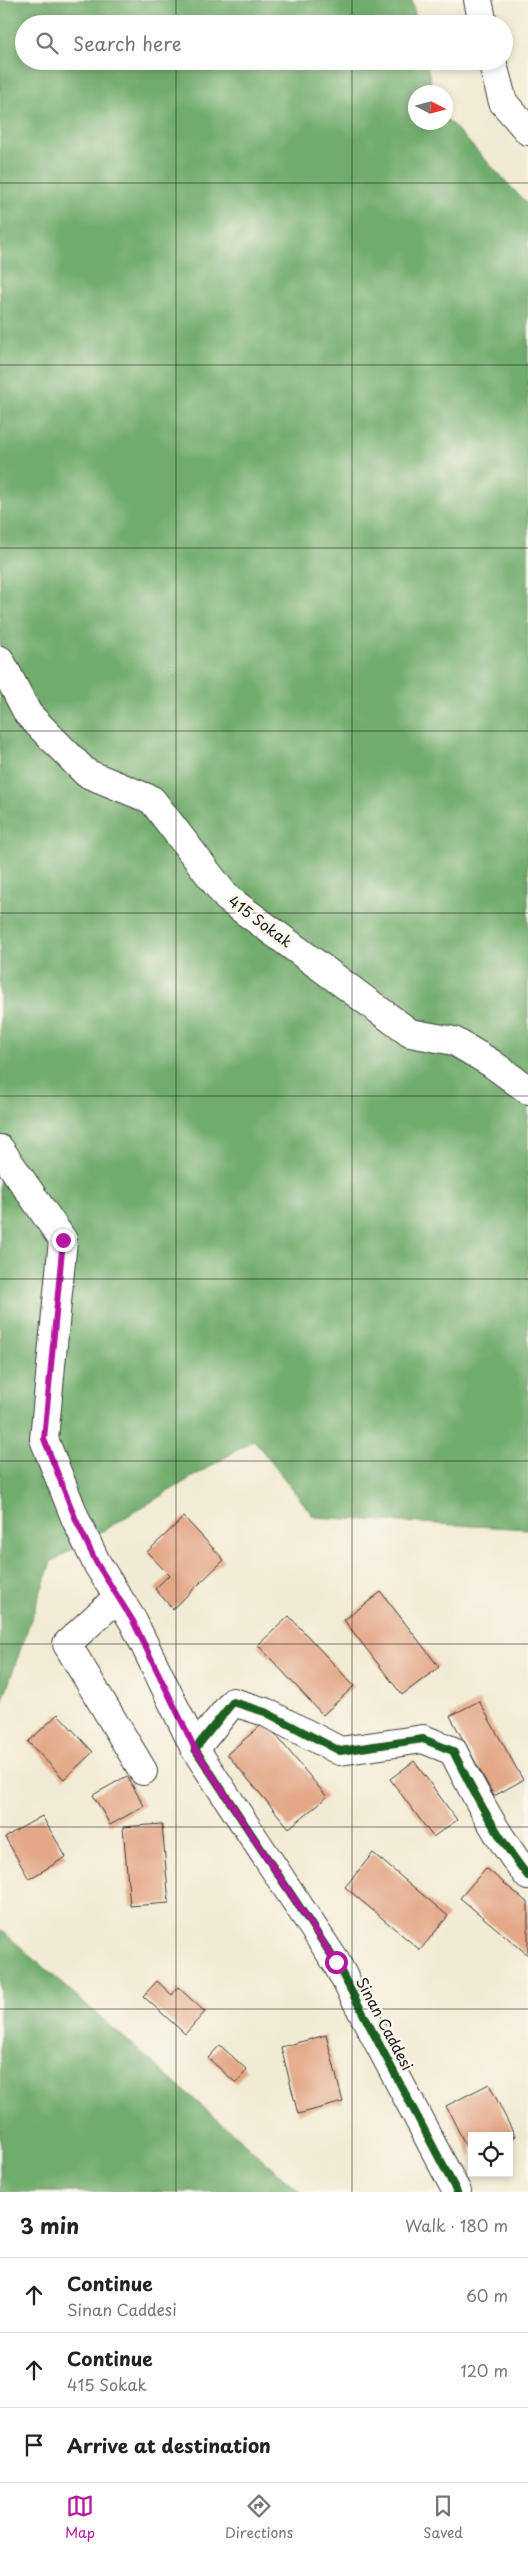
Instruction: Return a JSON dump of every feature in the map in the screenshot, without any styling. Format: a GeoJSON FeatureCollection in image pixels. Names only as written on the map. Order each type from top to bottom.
{"type":"FeatureCollection","features":[{"type":"Feature","properties":{"kind":"main road"},"geometry":{"type":"LineString","coordinates":[[478,0],[481,15]]}},
{"type":"Feature","properties":{"kind":"main road"},"geometry":{"type":"LineString","coordinates":[[494,70],[503,102],[528,131]]}},
{"type":"Feature","properties":{"kind":"main road","name":"415 Sokak"},"geometry":{"type":"LineString","coordinates":[[0,660],[28,714],[86,773],[152,800],[227,898],[410,1033],[454,1041],[491,1063],[528,1090]]}},
{"type":"Feature","properties":{"kind":"main road"},"geometry":{"type":"LineString","coordinates":[[0,1149],[63,1240],[44,1439],[96,1562],[133,1621],[195,1749],[233,1702],[265,1712],[340,1751],[423,1739],[453,1751],[486,1816],[506,1848],[528,1876]]}},
{"type":"Feature","properties":{"kind":"main road"},"geometry":{"type":"LineString","coordinates":[[118,1598],[67,1644],[143,1771]]}},
{"type":"Feature","properties":{"kind":"main road","name":"Sinan Caddesi"},"geometry":{"type":"LineString","coordinates":[[195,1749],[336,1962],[457,2192]]}},
{"type":"Feature","properties":{"kind":"green space"},"geometry":{"type":"Polygon","coordinates":[[[0,0],[412,0],[415,15],[15,15],[15,70],[428,70],[431,85],[408,85],[408,130],[453,130],[453,125],[528,205],[528,1529],[314,1517],[254,1440],[51,1562],[0,1708],[0,0]]]}},
{"type":"Feature","properties":{"kind":"green space"},"geometry":{"type":"Polygon","coordinates":[[[0,1929],[300,2192],[0,2192],[0,1929]]]}},
{"type":"Feature","properties":{"kind":"building"},"geometry":{"type":"Polygon","coordinates":[[[184,1517],[224,1560],[173,1609],[155,1589],[169,1575],[147,1552],[184,1517]]]}},
{"type":"Feature","properties":{"kind":"building"},"geometry":{"type":"Polygon","coordinates":[[[381,1592],[439,1667],[402,1695],[344,1620],[381,1592]]]}},
{"type":"Feature","properties":{"kind":"building"},"geometry":{"type":"Polygon","coordinates":[[[289,1616],[354,1686],[323,1715],[258,1645],[289,1616]]]}},
{"type":"Feature","properties":{"kind":"building"},"geometry":{"type":"Polygon","coordinates":[[[479,1701],[523,1780],[494,1796],[450,1716],[479,1701]]]}},
{"type":"Feature","properties":{"kind":"building"},"geometry":{"type":"Polygon","coordinates":[[[58,1714],[93,1752],[64,1779],[28,1742],[58,1714]]]}},
{"type":"Feature","properties":{"kind":"building"},"geometry":{"type":"Polygon","coordinates":[[[265,1722],[327,1797],[289,1828],[227,1754],[265,1722]]]}},
{"type":"Feature","properties":{"kind":"building"},"geometry":{"type":"Polygon","coordinates":[[[414,1761],[457,1820],[433,1837],[390,1779],[414,1761]]]}},
{"type":"Feature","properties":{"kind":"building"},"geometry":{"type":"Polygon","coordinates":[[[127,1776],[144,1806],[110,1825],[93,1795],[127,1776]]]}},
{"type":"Feature","properties":{"kind":"building"},"geometry":{"type":"Polygon","coordinates":[[[42,1816],[66,1857],[29,1879],[5,1837],[42,1816]]]}},
{"type":"Feature","properties":{"kind":"building"},"geometry":{"type":"Polygon","coordinates":[[[162,1824],[169,1903],[130,1906],[123,1827],[162,1824]]]}},
{"type":"Feature","properties":{"kind":"building"},"geometry":{"type":"Polygon","coordinates":[[[373,1853],[448,1916],[420,1950],[345,1887],[373,1853]]]}},
{"type":"Feature","properties":{"kind":"building"},"geometry":{"type":"Polygon","coordinates":[[[486,1868],[528,1903],[528,1955],[460,1898],[486,1868]]]}},
{"type":"Feature","properties":{"kind":"building"},"geometry":{"type":"Polygon","coordinates":[[[157,1981],[172,1995],[178,1987],[205,2012],[185,2034],[143,1996],[157,1981]]]}},
{"type":"Feature","properties":{"kind":"building"},"geometry":{"type":"Polygon","coordinates":[[[326,2035],[343,2102],[298,2114],[281,2047],[326,2035]]]}},
{"type":"Feature","properties":{"kind":"building"},"geometry":{"type":"Polygon","coordinates":[[[220,2045],[247,2070],[236,2083],[208,2058],[220,2045]]]}},
{"type":"Feature","properties":{"kind":"building"},"geometry":{"type":"Polygon","coordinates":[[[489,2084],[513,2132],[468,2132],[468,2150],[446,2106],[489,2084]]]}},
{"type":"Feature","properties":{"kind":"cycle path"},"geometry":{"type":"LineString","coordinates":[[457,2192],[336,1962],[195,1749],[233,1702],[265,1712],[340,1751],[423,1739],[453,1751],[496,1831],[528,1876]]}},
{"type":"Feature","properties":{"kind":"route"},"geometry":{"type":"LineString","coordinates":[[63,1240],[44,1439],[76,1520],[96,1562],[133,1621],[195,1749],[336,1962]]}}]}
